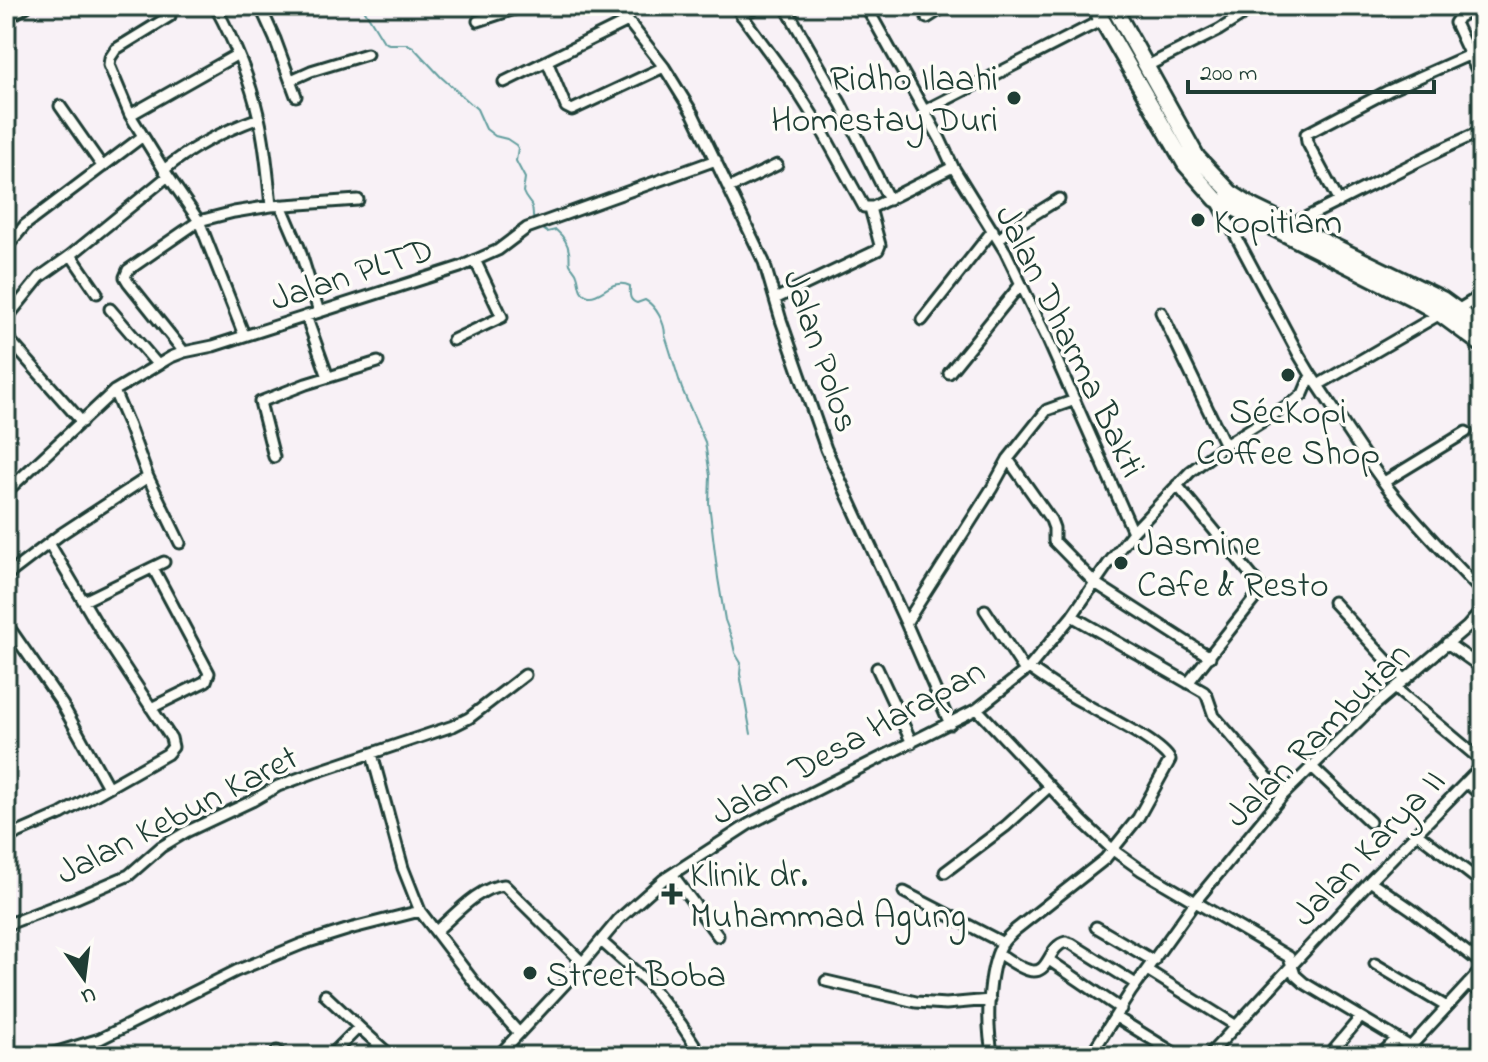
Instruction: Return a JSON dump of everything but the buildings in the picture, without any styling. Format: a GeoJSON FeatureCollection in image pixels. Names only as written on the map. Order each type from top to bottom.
{"type":"FeatureCollection","features":[{"type":"Feature","properties":{"kind":"highway"},"geometry":{"type":"LineString","coordinates":[[1094,6],[1185,164],[1216,199],[1414,299],[1482,345]]}},
{"type":"Feature","properties":{"kind":"highway"},"geometry":{"type":"LineString","coordinates":[[1113,6],[1197,157],[1231,193],[1253,207],[1459,309],[1482,328]]}},
{"type":"Feature","properties":{"kind":"street"},"geometry":{"type":"LineString","coordinates":[[6,19],[27,6]]}},
{"type":"Feature","properties":{"kind":"street"},"geometry":{"type":"LineString","coordinates":[[170,6],[169,17],[116,49],[110,58],[110,71],[130,115],[199,221],[244,335]]}},
{"type":"Feature","properties":{"kind":"street"},"geometry":{"type":"LineString","coordinates":[[215,6],[250,86],[276,206],[299,247],[319,312]]}},
{"type":"Feature","properties":{"kind":"street"},"geometry":{"type":"LineString","coordinates":[[260,6],[296,96]]}},
{"type":"Feature","properties":{"kind":"street"},"geometry":{"type":"LineString","coordinates":[[478,21],[524,6]]}},
{"type":"Feature","properties":{"kind":"street","name":"Jalan Polos"},"geometry":{"type":"LineString","coordinates":[[619,6],[664,67],[693,114],[764,262],[805,394],[826,449],[950,724]]}},
{"type":"Feature","properties":{"kind":"street"},"geometry":{"type":"LineString","coordinates":[[735,6],[794,86],[862,205],[870,208],[953,167]]}},
{"type":"Feature","properties":{"kind":"street"},"geometry":{"type":"LineString","coordinates":[[741,15],[759,6]]}},
{"type":"Feature","properties":{"kind":"street"},"geometry":{"type":"LineString","coordinates":[[785,6],[841,104],[889,200]]}},
{"type":"Feature","properties":{"kind":"street","name":"Jalan Dharma Bakti"},"geometry":{"type":"LineString","coordinates":[[866,6],[953,167],[996,234],[1075,400],[1133,532]]}},
{"type":"Feature","properties":{"kind":"street"},"geometry":{"type":"LineString","coordinates":[[927,18],[946,6]]}},
{"type":"Feature","properties":{"kind":"street"},"geometry":{"type":"LineString","coordinates":[[1479,6],[1455,20],[1482,81]]}},
{"type":"Feature","properties":{"kind":"street"},"geometry":{"type":"LineString","coordinates":[[1147,66],[1219,30],[1255,7]]}},
{"type":"Feature","properties":{"kind":"street"},"geometry":{"type":"LineString","coordinates":[[924,111],[1102,20]]}},
{"type":"Feature","properties":{"kind":"street"},"geometry":{"type":"LineString","coordinates":[[504,82],[628,21]]}},
{"type":"Feature","properties":{"kind":"street"},"geometry":{"type":"LineString","coordinates":[[130,115],[238,54]]}},
{"type":"Feature","properties":{"kind":"street"},"geometry":{"type":"LineString","coordinates":[[291,80],[367,54]]}},
{"type":"Feature","properties":{"kind":"street"},"geometry":{"type":"LineString","coordinates":[[1339,202],[1307,142],[1306,134],[1388,91],[1469,55]]}},
{"type":"Feature","properties":{"kind":"street"},"geometry":{"type":"LineString","coordinates":[[547,61],[566,107],[572,110],[664,67]]}},
{"type":"Feature","properties":{"kind":"street"},"geometry":{"type":"LineString","coordinates":[[60,106],[102,166]]}},
{"type":"Feature","properties":{"kind":"street"},"geometry":{"type":"LineString","coordinates":[[6,319],[40,277],[71,255],[199,145],[259,118]]}},
{"type":"Feature","properties":{"kind":"street"},"geometry":{"type":"LineString","coordinates":[[1290,225],[1435,151],[1482,131]]}},
{"type":"Feature","properties":{"kind":"street"},"geometry":{"type":"LineString","coordinates":[[6,248],[25,225],[143,136]]}},
{"type":"Feature","properties":{"kind":"street","name":"Jalan PLTD"},"geometry":{"type":"LineString","coordinates":[[6,492],[114,391],[157,364],[184,352],[213,346],[460,267],[498,250],[527,228],[716,160]]}},
{"type":"Feature","properties":{"kind":"street"},"geometry":{"type":"LineString","coordinates":[[729,188],[777,165]]}},
{"type":"Feature","properties":{"kind":"street"},"geometry":{"type":"LineString","coordinates":[[922,320],[996,234],[1014,227],[1059,199]]}},
{"type":"Feature","properties":{"kind":"street"},"geometry":{"type":"LineString","coordinates":[[1216,199],[1299,355],[1356,444],[1384,482],[1482,592]]}},
{"type":"Feature","properties":{"kind":"street"},"geometry":{"type":"LineString","coordinates":[[184,352],[125,277],[127,272],[199,221],[276,206],[358,200]]}},
{"type":"Feature","properties":{"kind":"street"},"geometry":{"type":"LineString","coordinates":[[775,299],[878,250],[880,245],[870,208]]}},
{"type":"Feature","properties":{"kind":"street"},"geometry":{"type":"LineString","coordinates":[[71,255],[97,293]]}},
{"type":"Feature","properties":{"kind":"street"},"geometry":{"type":"LineString","coordinates":[[453,340],[502,317],[475,260]]}},
{"type":"Feature","properties":{"kind":"street"},"geometry":{"type":"LineString","coordinates":[[949,373],[1021,284]]}},
{"type":"Feature","properties":{"kind":"street"},"geometry":{"type":"LineString","coordinates":[[1459,309],[1482,295]]}},
{"type":"Feature","properties":{"kind":"street"},"geometry":{"type":"LineString","coordinates":[[110,309],[157,364]]}},
{"type":"Feature","properties":{"kind":"street"},"geometry":{"type":"LineString","coordinates":[[1161,312],[1225,445]]}},
{"type":"Feature","properties":{"kind":"street"},"geometry":{"type":"LineString","coordinates":[[1318,385],[1440,314]]}},
{"type":"Feature","properties":{"kind":"street"},"geometry":{"type":"LineString","coordinates":[[306,316],[328,377]]}},
{"type":"Feature","properties":{"kind":"street"},"geometry":{"type":"LineString","coordinates":[[6,336],[82,422]]}},
{"type":"Feature","properties":{"kind":"street"},"geometry":{"type":"LineString","coordinates":[[274,457],[260,402],[378,362]]}},
{"type":"Feature","properties":{"kind":"street","name":"Jalan Desa Harapan"},"geometry":{"type":"LineString","coordinates":[[498,1056],[564,985],[619,919],[663,880],[749,824],[977,709],[1027,670],[1072,616],[1133,532],[1177,485],[1206,458],[1296,400],[1303,394],[1311,375]]}},
{"type":"Feature","properties":{"kind":"street"},"geometry":{"type":"LineString","coordinates":[[114,391],[148,477],[180,543]]}},
{"type":"Feature","properties":{"kind":"street"},"geometry":{"type":"LineString","coordinates":[[906,623],[1008,459],[1044,413],[1075,400]]}},
{"type":"Feature","properties":{"kind":"street"},"geometry":{"type":"LineString","coordinates":[[1384,482],[1466,432]]}},
{"type":"Feature","properties":{"kind":"street"},"geometry":{"type":"LineString","coordinates":[[1008,459],[1051,520],[1056,545],[1095,583],[1210,657]]}},
{"type":"Feature","properties":{"kind":"street"},"geometry":{"type":"LineString","coordinates":[[6,576],[49,543],[148,477]]}},
{"type":"Feature","properties":{"kind":"street"},"geometry":{"type":"LineString","coordinates":[[1177,485],[1260,586],[1259,593],[1188,683]]}},
{"type":"Feature","properties":{"kind":"street"},"geometry":{"type":"LineString","coordinates":[[6,838],[61,814],[167,754],[173,747],[171,738],[104,636],[49,543]]}},
{"type":"Feature","properties":{"kind":"street"},"geometry":{"type":"LineString","coordinates":[[84,601],[164,562]]}},
{"type":"Feature","properties":{"kind":"street"},"geometry":{"type":"LineString","coordinates":[[151,708],[206,681],[209,673],[153,568]]}},
{"type":"Feature","properties":{"kind":"street"},"geometry":{"type":"LineString","coordinates":[[1333,602],[1405,680]]}},
{"type":"Feature","properties":{"kind":"street"},"geometry":{"type":"LineString","coordinates":[[985,610],[1027,670],[1169,757],[1169,764],[1138,818],[1113,850],[1003,943],[994,970],[990,1000],[993,1056]]}},
{"type":"Feature","properties":{"kind":"street","name":"Jalan Rambutan"},"geometry":{"type":"LineString","coordinates":[[1090,1056],[1136,984],[1195,902],[1283,795],[1375,705],[1467,627],[1482,610]]}},
{"type":"Feature","properties":{"kind":"street"},"geometry":{"type":"LineString","coordinates":[[1072,616],[1206,694],[1214,716],[1283,795]]}},
{"type":"Feature","properties":{"kind":"street"},"geometry":{"type":"LineString","coordinates":[[6,623],[62,704],[108,787]]}},
{"type":"Feature","properties":{"kind":"street"},"geometry":{"type":"LineString","coordinates":[[1447,643],[1482,668]]}},
{"type":"Feature","properties":{"kind":"street"},"geometry":{"type":"LineString","coordinates":[[877,668],[912,743]]}},
{"type":"Feature","properties":{"kind":"street","name":"Jalan Kebun Karet"},"geometry":{"type":"LineString","coordinates":[[6,925],[129,875],[161,847],[186,832],[278,786],[469,718],[525,675]]}},
{"type":"Feature","properties":{"kind":"street"},"geometry":{"type":"LineString","coordinates":[[1395,688],[1482,763]]}},
{"type":"Feature","properties":{"kind":"street"},"geometry":{"type":"LineString","coordinates":[[977,709],[1113,850],[1141,870],[1286,956],[1298,979],[1426,1056]]}},
{"type":"Feature","properties":{"kind":"street"},"geometry":{"type":"LineString","coordinates":[[372,754],[403,868],[420,911],[477,986],[519,1033]]}},
{"type":"Feature","properties":{"kind":"street","name":"Jalan Karya II"},"geometry":{"type":"LineString","coordinates":[[1208,1056],[1482,763]]}},
{"type":"Feature","properties":{"kind":"street"},"geometry":{"type":"LineString","coordinates":[[1311,766],[1370,822]]}},
{"type":"Feature","properties":{"kind":"street"},"geometry":{"type":"LineString","coordinates":[[1466,782],[1482,796]]}},
{"type":"Feature","properties":{"kind":"street"},"geometry":{"type":"LineString","coordinates":[[945,872],[1006,826],[1049,787]]}},
{"type":"Feature","properties":{"kind":"street"},"geometry":{"type":"LineString","coordinates":[[1417,833],[1482,883]]}},
{"type":"Feature","properties":{"kind":"street"},"geometry":{"type":"LineString","coordinates":[[672,874],[718,936]]}},
{"type":"Feature","properties":{"kind":"street"},"geometry":{"type":"LineString","coordinates":[[1370,881],[1411,909],[1482,966],[1411,1046]]}},
{"type":"Feature","properties":{"kind":"street"},"geometry":{"type":"LineString","coordinates":[[436,931],[479,893],[504,885],[582,962]]}},
{"type":"Feature","properties":{"kind":"street"},"geometry":{"type":"LineString","coordinates":[[904,892],[1003,943]]}},
{"type":"Feature","properties":{"kind":"street"},"geometry":{"type":"LineString","coordinates":[[44,1056],[100,1039],[236,971],[302,944],[420,911]]}},
{"type":"Feature","properties":{"kind":"street"},"geometry":{"type":"LineString","coordinates":[[1096,927],[1154,961]]}},
{"type":"Feature","properties":{"kind":"street"},"geometry":{"type":"LineString","coordinates":[[601,941],[647,982],[702,1056]]}},
{"type":"Feature","properties":{"kind":"street"},"geometry":{"type":"LineString","coordinates":[[999,954],[1034,971],[1041,969],[1049,960],[1056,946],[1066,942],[1136,984]]}},
{"type":"Feature","properties":{"kind":"street"},"geometry":{"type":"LineString","coordinates":[[1049,960],[1179,1056]]}},
{"type":"Feature","properties":{"kind":"street"},"geometry":{"type":"LineString","coordinates":[[1375,964],[1447,1007]]}},
{"type":"Feature","properties":{"kind":"street"},"geometry":{"type":"LineString","coordinates":[[1147,970],[1235,1025]]}},
{"type":"Feature","properties":{"kind":"street"},"geometry":{"type":"LineString","coordinates":[[826,981],[916,1002],[946,1004],[990,1000]]}},
{"type":"Feature","properties":{"kind":"street"},"geometry":{"type":"LineString","coordinates":[[1468,984],[1482,993]]}},
{"type":"Feature","properties":{"kind":"street"},"geometry":{"type":"LineString","coordinates":[[325,995],[391,1056]]}},
{"type":"Feature","properties":{"kind":"street"},"geometry":{"type":"LineString","coordinates":[[1328,1056],[1360,1018]]}},
{"type":"Feature","properties":{"kind":"street"},"geometry":{"type":"LineString","coordinates":[[330,1056],[359,1027]]}},
{"type":"Feature","properties":{"kind":"street"},"geometry":{"type":"LineString","coordinates":[[1380,1056],[1396,1039]]}},
{"type":"Feature","properties":{"kind":"waterway"},"geometry":{"type":"LineString","coordinates":[[362,6],[384,42],[413,47],[477,109],[486,129],[516,145],[516,161],[525,178],[523,192],[537,222]]}},
{"type":"Feature","properties":{"kind":"waterway"},"geometry":{"type":"LineString","coordinates":[[541,228],[547,232],[556,230],[565,240],[570,264],[583,293],[593,296],[618,284],[630,286],[632,300],[637,303],[645,300],[662,320],[682,389],[705,442],[718,578],[725,620],[741,663],[740,674],[751,734]]}},
{"type":"Feature","properties":{"kind":"place","name":"Ridho Ilaahi Homestay Duri"},"geometry":{"type":"Point","coordinates":[1014,98]}},
{"type":"Feature","properties":{"kind":"place","name":"Kopitiam"},"geometry":{"type":"Point","coordinates":[1198,220]}},
{"type":"Feature","properties":{"kind":"place","name":"SécKopi Coffee Shop"},"geometry":{"type":"Point","coordinates":[1288,375]}},
{"type":"Feature","properties":{"kind":"place","name":"Jasmine Cafe & Resto"},"geometry":{"type":"Point","coordinates":[1121,563]}},
{"type":"Feature","properties":{"kind":"place","name":"Klinik dr. Muhammad Agung"},"geometry":{"type":"Point","coordinates":[672,894]}},
{"type":"Feature","properties":{"kind":"place","name":"Street Boba"},"geometry":{"type":"Point","coordinates":[530,973]}}]}
